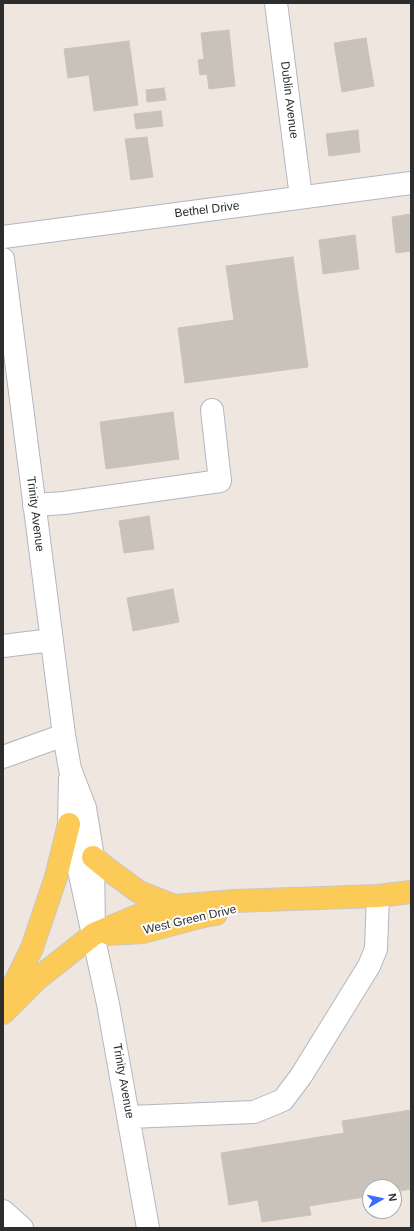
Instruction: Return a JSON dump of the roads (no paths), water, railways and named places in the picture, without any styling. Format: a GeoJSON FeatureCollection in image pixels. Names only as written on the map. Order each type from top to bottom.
{"type":"FeatureCollection","features":[{"type":"Feature","properties":{"kind":"main road"},"geometry":{"type":"LineString","coordinates":[[3,1007],[32,948],[56,877],[69,824]]}},
{"type":"Feature","properties":{"kind":"main road"},"geometry":{"type":"LineString","coordinates":[[93,857],[139,892],[174,906]]}},
{"type":"Feature","properties":{"kind":"main road","name":"West Green Drive"},"geometry":{"type":"LineString","coordinates":[[3,1013],[37,979],[94,934],[137,916],[174,906],[260,900],[378,896],[411,892]]}},
{"type":"Feature","properties":{"kind":"main road","name":"West Green Drive"},"geometry":{"type":"LineString","coordinates":[[94,934],[143,932],[204,916],[234,911],[260,900]]}},
{"type":"Feature","properties":{"kind":"street","name":"Dublin Avenue"},"geometry":{"type":"LineString","coordinates":[[276,3],[301,198]]}},
{"type":"Feature","properties":{"kind":"street","name":"Bethel Drive"},"geometry":{"type":"LineString","coordinates":[[3,237],[411,183]]}},
{"type":"Feature","properties":{"kind":"street","name":"Trinity Avenue"},"geometry":{"type":"LineString","coordinates":[[3,259],[9,359],[34,505],[64,735],[70,769],[85,808],[93,857],[94,934]]}},
{"type":"Feature","properties":{"kind":"street"},"geometry":{"type":"LineString","coordinates":[[34,505],[72,502],[220,482],[212,410]]}},
{"type":"Feature","properties":{"kind":"street"},"geometry":{"type":"LineString","coordinates":[[3,646],[52,640]]}},
{"type":"Feature","properties":{"kind":"street"},"geometry":{"type":"LineString","coordinates":[[3,757],[64,735]]}},
{"type":"Feature","properties":{"kind":"street","name":"Trinity Avenue"},"geometry":{"type":"LineString","coordinates":[[70,769],[69,824],[108,1004],[148,1228]]}},
{"type":"Feature","properties":{"kind":"street"},"geometry":{"type":"LineString","coordinates":[[129,1117],[254,1112],[283,1100],[301,1076],[369,966],[376,949],[378,896]]}},
{"type":"Feature","properties":{"kind":"street"},"geometry":{"type":"LineString","coordinates":[[3,1211],[22,1228]]}}]}
